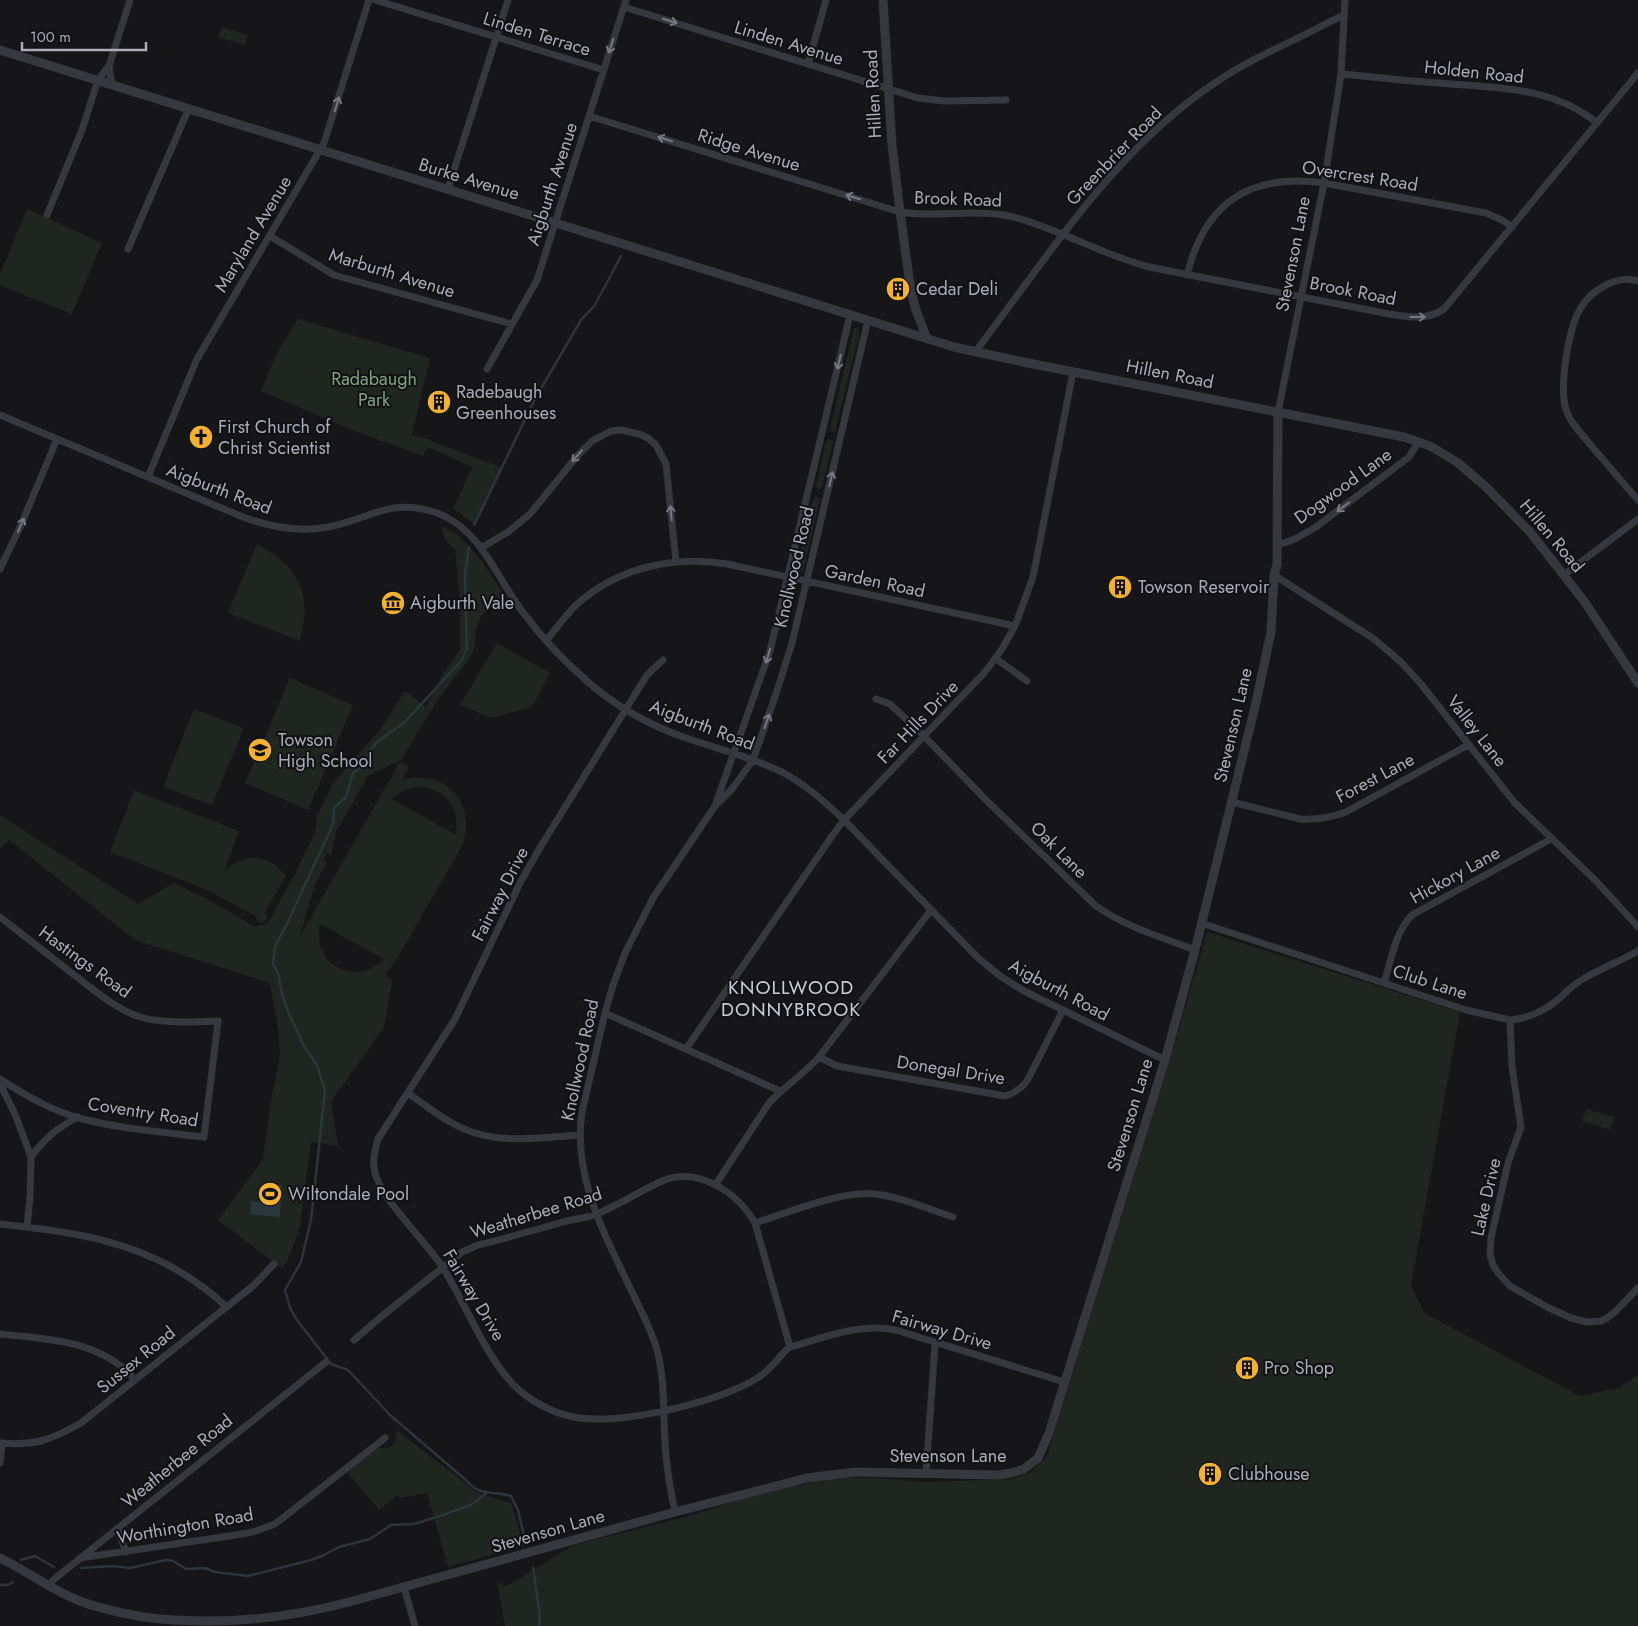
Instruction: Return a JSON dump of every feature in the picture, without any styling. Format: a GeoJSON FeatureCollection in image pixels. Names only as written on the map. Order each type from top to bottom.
{"type":"FeatureCollection","features":[{"type":"Feature","properties":{"kind":"street"},"geometry":{"type":"LineString","coordinates":[[112,85],[110,66],[130,0]]}},
{"type":"Feature","properties":{"kind":"street","name":"Maryland Avenue"},"geometry":{"type":"LineString","coordinates":[[148,477],[198,359],[324,143],[369,0]]}},
{"type":"Feature","properties":{"kind":"street","name":"Linden Terrace"},"geometry":{"type":"LineString","coordinates":[[375,0],[604,70]]}},
{"type":"Feature","properties":{"kind":"street"},"geometry":{"type":"LineString","coordinates":[[448,189],[508,0]]}},
{"type":"Feature","properties":{"kind":"street"},"geometry":{"type":"LineString","coordinates":[[808,64],[826,0]]}},
{"type":"Feature","properties":{"kind":"street","name":"Hillen Road"},"geometry":{"type":"LineString","coordinates":[[883,0],[892,145],[900,212],[911,292],[927,339],[975,352],[1404,437],[1419,441],[1444,453],[1486,487],[1530,532],[1565,574],[1638,683]]}},
{"type":"Feature","properties":{"kind":"street","name":"Stevenson Lane"},"geometry":{"type":"LineString","coordinates":[[1274,575],[1277,565],[1278,545],[1278,412],[1324,183],[1341,74],[1345,0]]}},
{"type":"Feature","properties":{"kind":"street","name":"Linden Avenue"},"geometry":{"type":"LineString","coordinates":[[625,3],[888,90],[918,98],[944,101],[1006,100]]}},
{"type":"Feature","properties":{"kind":"street","name":"Aigburth Avenue"},"geometry":{"type":"LineString","coordinates":[[486,369],[537,280],[625,3]]}},
{"type":"Feature","properties":{"kind":"street","name":"Greenbrier Road"},"geometry":{"type":"LineString","coordinates":[[975,352],[1024,289],[1062,234],[1092,198],[1155,130],[1215,83],[1248,63],[1344,15]]}},
{"type":"Feature","properties":{"kind":"street","name":"Burke Avenue"},"geometry":{"type":"LineString","coordinates":[[0,50],[927,339]]}},
{"type":"Feature","properties":{"kind":"street"},"geometry":{"type":"LineString","coordinates":[[47,215],[82,130],[98,80],[110,66]]}},
{"type":"Feature","properties":{"kind":"street","name":"Brook Road"},"geometry":{"type":"LineString","coordinates":[[900,212],[913,214],[1003,214],[1034,223],[1140,264],[1187,275],[1414,318],[1432,316],[1444,309],[1638,73]]}},
{"type":"Feature","properties":{"kind":"street","name":"Holden Road"},"geometry":{"type":"LineString","coordinates":[[1341,74],[1522,91],[1561,100],[1583,112],[1596,122]]}},
{"type":"Feature","properties":{"kind":"street"},"geometry":{"type":"LineString","coordinates":[[128,249],[189,108]]}},
{"type":"Feature","properties":{"kind":"street","name":"Ridge Avenue"},"geometry":{"type":"LineString","coordinates":[[589,116],[900,212]]}},
{"type":"Feature","properties":{"kind":"street","name":"Overcrest Road"},"geometry":{"type":"LineString","coordinates":[[1187,275],[1191,259],[1212,216],[1236,196],[1258,187],[1289,181],[1306,180],[1486,213],[1512,227]]}},
{"type":"Feature","properties":{"kind":"street","name":"Marburth Avenue"},"geometry":{"type":"LineString","coordinates":[[270,236],[334,274],[511,324]]}},
{"type":"Feature","properties":{"kind":"street"},"geometry":{"type":"LineString","coordinates":[[1638,282],[1628,279],[1618,280],[1584,302],[1574,324],[1563,383],[1564,397],[1570,418],[1638,500]]}},
{"type":"Feature","properties":{"kind":"street","name":"Knollwood Road"},"geometry":{"type":"LineString","coordinates":[[715,806],[770,651],[850,315]]}},
{"type":"Feature","properties":{"kind":"street","name":"Knollwood Road"},"geometry":{"type":"LineString","coordinates":[[675,1512],[667,1468],[662,1372],[654,1340],[596,1215],[588,1192],[580,1136],[582,1112],[605,1012],[617,973],[644,915],[715,806],[732,789],[753,760],[785,667],[868,320]]}},
{"type":"Feature","properties":{"kind":"street","name":"Far Hills Drive"},"geometry":{"type":"LineString","coordinates":[[686,1049],[815,859],[844,820],[976,682],[995,658],[1015,626],[1033,577],[1073,372]]}},
{"type":"Feature","properties":{"kind":"street","name":"Aigburth Road"},"geometry":{"type":"LineString","coordinates":[[0,415],[243,517],[282,528],[310,529],[328,527],[392,507],[422,509],[438,513],[452,520],[473,538],[481,548],[520,609],[546,641],[589,683],[626,710],[660,728],[753,760],[803,785],[827,803],[989,968],[1024,991],[1165,1060]]}},
{"type":"Feature","properties":{"kind":"street"},"geometry":{"type":"LineString","coordinates":[[481,548],[508,532],[530,514],[578,455],[592,441],[611,431],[621,430],[648,438],[656,445],[666,464],[676,562]]}},
{"type":"Feature","properties":{"kind":"street"},"geometry":{"type":"LineString","coordinates":[[0,569],[21,525],[57,439]]}},
{"type":"Feature","properties":{"kind":"street","name":"Dogwood Lane"},"geometry":{"type":"LineString","coordinates":[[1278,545],[1295,539],[1316,527],[1409,456],[1419,441]]}},
{"type":"Feature","properties":{"kind":"street","name":"Stevenson Lane"},"geometry":{"type":"LineString","coordinates":[[0,1558],[50,1587],[81,1602],[174,1624],[226,1622],[280,1617],[324,1608],[787,1483],[823,1476],[871,1472],[998,1475],[1024,1469],[1032,1464],[1044,1448],[1165,1060],[1195,950],[1256,707],[1271,632],[1274,575],[1272,564],[1273,530],[1277,513]]}},
{"type":"Feature","properties":{"kind":"street"},"geometry":{"type":"LineString","coordinates":[[1565,574],[1638,519]]}},
{"type":"Feature","properties":{"kind":"street","name":"Garden Road"},"geometry":{"type":"LineString","coordinates":[[546,641],[573,608],[600,587],[634,571],[676,562],[714,562],[1015,626]]}},
{"type":"Feature","properties":{"kind":"street","name":"Valley Lane"},"geometry":{"type":"LineString","coordinates":[[1274,575],[1374,639],[1386,649],[1421,684],[1514,802],[1596,881],[1638,927]]}},
{"type":"Feature","properties":{"kind":"street"},"geometry":{"type":"LineString","coordinates":[[995,658],[1027,681]]}},
{"type":"Feature","properties":{"kind":"street","name":"Fairway Drive"},"geometry":{"type":"LineString","coordinates":[[663,660],[647,675],[541,846],[512,899],[455,1019],[378,1139],[374,1151],[375,1173],[389,1200],[443,1268],[503,1372],[533,1401],[550,1410],[581,1418],[602,1419],[664,1411],[715,1397],[756,1379],[790,1348],[842,1333],[877,1328],[891,1329],[1064,1382]]}},
{"type":"Feature","properties":{"kind":"street","name":"Oak Lane"},"geometry":{"type":"LineString","coordinates":[[876,698],[890,704],[925,737],[1096,906],[1114,918],[1135,928],[1195,950]]}},
{"type":"Feature","properties":{"kind":"street","name":"Forest Lane"},"geometry":{"type":"LineString","coordinates":[[1232,802],[1300,819],[1311,820],[1332,817],[1346,812],[1468,745]]}},
{"type":"Feature","properties":{"kind":"street","name":"Hickory Lane"},"geometry":{"type":"LineString","coordinates":[[1384,983],[1399,934],[1412,916],[1551,839]]}},
{"type":"Feature","properties":{"kind":"street"},"geometry":{"type":"LineString","coordinates":[[716,1184],[769,1102],[806,1071],[819,1057],[931,910]]}},
{"type":"Feature","properties":{"kind":"street","name":"Hastings Road"},"geometry":{"type":"LineString","coordinates":[[0,917],[120,1008],[138,1016],[151,1019],[195,1022],[218,1021]]}},
{"type":"Feature","properties":{"kind":"street","name":"Club Lane"},"geometry":{"type":"LineString","coordinates":[[1201,923],[1466,1010],[1510,1020],[1518,1020],[1542,1010],[1584,978],[1638,951]]}},
{"type":"Feature","properties":{"kind":"street","name":"Donegal Drive"},"geometry":{"type":"LineString","coordinates":[[819,1057],[837,1066],[1005,1096],[1014,1094],[1027,1081],[1063,1010]]}},
{"type":"Feature","properties":{"kind":"street"},"geometry":{"type":"LineString","coordinates":[[605,1012],[780,1091]]}},
{"type":"Feature","properties":{"kind":"street","name":"Lake Drive"},"geometry":{"type":"LineString","coordinates":[[1510,1020],[1512,1067],[1521,1127],[1508,1163],[1496,1215],[1490,1247],[1493,1265],[1510,1286],[1547,1307],[1586,1322],[1601,1321],[1607,1318],[1638,1288]]}},
{"type":"Feature","properties":{"kind":"street","name":"Coventry Road"},"geometry":{"type":"LineString","coordinates":[[0,1079],[40,1103],[78,1118],[136,1129],[204,1137],[218,1021]]}},
{"type":"Feature","properties":{"kind":"street"},"geometry":{"type":"LineString","coordinates":[[0,1084],[15,1114],[31,1157],[27,1227]]}},
{"type":"Feature","properties":{"kind":"street"},"geometry":{"type":"LineString","coordinates":[[408,1093],[458,1126],[478,1134],[504,1138],[580,1136]]}},
{"type":"Feature","properties":{"kind":"street"},"geometry":{"type":"LineString","coordinates":[[31,1157],[52,1133],[61,1126],[78,1118]]}},
{"type":"Feature","properties":{"kind":"street","name":"Weatherbee Road"},"geometry":{"type":"LineString","coordinates":[[354,1340],[462,1252],[478,1245],[596,1215],[670,1178],[692,1178],[716,1184],[736,1198],[755,1223],[790,1348]]}},
{"type":"Feature","properties":{"kind":"street"},"geometry":{"type":"LineString","coordinates":[[755,1223],[828,1200],[867,1193],[887,1196],[953,1217]]}},
{"type":"Feature","properties":{"kind":"street"},"geometry":{"type":"LineString","coordinates":[[0,1224],[81,1235],[104,1240],[136,1251],[177,1269],[220,1300],[226,1308]]}},
{"type":"Feature","properties":{"kind":"street","name":"Sussex Road"},"geometry":{"type":"LineString","coordinates":[[1,1443],[44,1442],[81,1423],[254,1285],[274,1264]]}},
{"type":"Feature","properties":{"kind":"street"},"geometry":{"type":"LineString","coordinates":[[0,1334],[48,1339],[87,1348],[112,1360],[135,1380]]}},
{"type":"Feature","properties":{"kind":"street"},"geometry":{"type":"LineString","coordinates":[[926,1473],[935,1344]]}},
{"type":"Feature","properties":{"kind":"street","name":"Weatherbee Road"},"geometry":{"type":"LineString","coordinates":[[50,1587],[53,1580],[326,1362]]}},
{"type":"Feature","properties":{"kind":"street","name":"Worthington Road"},"geometry":{"type":"LineString","coordinates":[[80,1558],[252,1532],[275,1524],[385,1438]]}},
{"type":"Feature","properties":{"kind":"street"},"geometry":{"type":"LineString","coordinates":[[0,1463],[1,1443]]}},
{"type":"Feature","properties":{"kind":"street"},"geometry":{"type":"LineString","coordinates":[[117,1528],[126,1552]]}},
{"type":"Feature","properties":{"kind":"street"},"geometry":{"type":"LineString","coordinates":[[404,1587],[415,1626]]}},
{"type":"Feature","properties":{"kind":"green space"},"geometry":{"type":"Polygon","coordinates":[[[222,27],[248,35],[245,45],[218,37],[222,27]]]}},
{"type":"Feature","properties":{"kind":"green space"},"geometry":{"type":"Polygon","coordinates":[[[27,209],[102,243],[72,314],[0,285],[0,274],[27,209]]]}},
{"type":"Feature","properties":{"kind":"green space","name":"Radabaugh Park"},"geometry":{"type":"Polygon","coordinates":[[[298,319],[430,358],[412,435],[503,468],[476,525],[453,509],[472,467],[428,447],[423,456],[352,430],[261,391],[276,355],[298,319]]]}},
{"type":"Feature","properties":{"kind":"green space"},"geometry":{"type":"Polygon","coordinates":[[[854,328],[858,328],[860,332],[835,431],[832,431],[830,428],[854,328]]]}},
{"type":"Feature","properties":{"kind":"green space"},"geometry":{"type":"Polygon","coordinates":[[[828,439],[831,439],[833,442],[822,488],[819,489],[816,486],[828,439]]]}},
{"type":"Feature","properties":{"kind":"green space"},"geometry":{"type":"Polygon","coordinates":[[[815,497],[818,497],[820,500],[803,571],[799,572],[796,569],[815,497]]]}},
{"type":"Feature","properties":{"kind":"green space"},"geometry":{"type":"Polygon","coordinates":[[[442,526],[459,536],[482,561],[508,601],[501,602],[481,617],[476,629],[475,645],[471,656],[436,702],[401,760],[368,776],[337,830],[331,855],[327,853],[323,860],[327,863],[316,882],[299,938],[400,762],[409,767],[402,780],[418,777],[432,779],[445,785],[455,793],[462,805],[466,818],[466,832],[461,848],[395,962],[386,973],[392,982],[384,1027],[331,1102],[338,1146],[311,1142],[300,1227],[283,1269],[218,1220],[263,1159],[270,1106],[280,1055],[278,1028],[270,983],[135,940],[9,840],[0,849],[0,815],[138,904],[174,883],[209,900],[255,927],[268,923],[315,832],[317,816],[333,783],[380,730],[405,691],[426,707],[443,674],[460,650],[460,600],[455,549],[444,537],[442,526]],[[422,787],[398,793],[392,799],[456,835],[456,817],[450,803],[439,793],[422,787]],[[320,924],[319,938],[322,950],[328,960],[337,967],[348,971],[360,971],[372,968],[384,960],[384,959],[320,924]]]}},
{"type":"Feature","properties":{"kind":"green space"},"geometry":{"type":"Polygon","coordinates":[[[257,544],[284,562],[293,572],[299,583],[303,595],[304,609],[300,641],[228,613],[257,544]]]}},
{"type":"Feature","properties":{"kind":"green space"},"geometry":{"type":"Polygon","coordinates":[[[497,643],[550,673],[532,707],[491,718],[460,705],[497,643]]]}},
{"type":"Feature","properties":{"kind":"green space"},"geometry":{"type":"Polygon","coordinates":[[[290,678],[353,705],[308,810],[245,783],[290,678]]]}},
{"type":"Feature","properties":{"kind":"green space"},"geometry":{"type":"Polygon","coordinates":[[[194,709],[244,728],[212,805],[163,787],[194,709]]]}},
{"type":"Feature","properties":{"kind":"green space"},"geometry":{"type":"Polygon","coordinates":[[[134,790],[239,831],[224,872],[232,865],[248,858],[264,859],[279,868],[286,876],[265,912],[267,917],[265,921],[258,922],[255,916],[216,895],[216,891],[215,893],[110,852],[134,790]]]}},
{"type":"Feature","properties":{"kind":"green space"},"geometry":{"type":"Polygon","coordinates":[[[1207,932],[1460,1012],[1411,1285],[1424,1313],[1580,1396],[1619,1388],[1638,1375],[1638,1626],[505,1626],[497,1583],[507,1586],[574,1545],[689,1516],[758,1494],[832,1478],[875,1478],[925,1482],[1012,1479],[1029,1473],[1047,1456],[1177,1036],[1207,932]]]}},
{"type":"Feature","properties":{"kind":"green space"},"geometry":{"type":"Polygon","coordinates":[[[1586,1109],[1614,1117],[1610,1130],[1582,1121],[1586,1109]]]}},
{"type":"Feature","properties":{"kind":"green space"},"geometry":{"type":"Polygon","coordinates":[[[399,1432],[478,1493],[511,1503],[524,1546],[448,1567],[427,1493],[401,1498],[397,1495],[379,1510],[347,1472],[375,1449],[391,1447],[396,1439],[395,1434],[399,1432]]]}},
{"type":"Feature","properties":{"kind":"shaded area","name":"Wiltondale Pool"},"geometry":{"type":"Polygon","coordinates":[[[267,1184],[282,1185],[280,1217],[250,1214],[251,1201],[265,1202],[267,1184]]]}},
{"type":"Feature","properties":{"kind":"waterway"},"geometry":{"type":"LineString","coordinates":[[474,525],[535,399],[581,320],[595,305],[621,256]]}},
{"type":"Feature","properties":{"kind":"waterway"},"geometry":{"type":"LineString","coordinates":[[469,547],[465,575],[467,649],[461,661],[405,722],[377,742],[370,751],[364,765],[353,773],[346,797],[334,808],[333,824],[275,946],[273,964],[278,973],[282,994],[304,1046],[317,1065],[325,1091],[311,1220],[301,1262],[285,1290],[290,1308],[297,1320],[331,1364],[348,1370],[391,1416],[472,1486],[482,1491],[511,1496],[518,1510],[526,1544]]}},
{"type":"Feature","properties":{"kind":"waterway"},"geometry":{"type":"LineString","coordinates":[[81,1568],[113,1566],[130,1568],[166,1560],[173,1561],[186,1569],[205,1568],[215,1572],[248,1576],[311,1560],[339,1547],[370,1539],[391,1525],[414,1524],[440,1516],[471,1505],[487,1493]]}},
{"type":"Feature","properties":{"kind":"waterway"},"geometry":{"type":"LineString","coordinates":[[21,1560],[35,1556],[54,1567]]}},
{"type":"Feature","properties":{"kind":"waterway"},"geometry":{"type":"LineString","coordinates":[[533,1568],[540,1615],[539,1626]]}},
{"type":"Feature","properties":{"kind":"waterway"},"geometry":{"type":"LineString","coordinates":[[0,1585],[8,1585],[13,1582]]}},
{"type":"Feature","properties":{"kind":"place","name":"Cedar Deli"},"geometry":{"type":"Point","coordinates":[898,289]}},
{"type":"Feature","properties":{"kind":"place","name":"Radebaugh Greenhouses"},"geometry":{"type":"Point","coordinates":[439,402]}},
{"type":"Feature","properties":{"kind":"place","name":"First Church of Christ Scientist"},"geometry":{"type":"Point","coordinates":[201,437]}},
{"type":"Feature","properties":{"kind":"place","name":"Towson Reservoir"},"geometry":{"type":"Point","coordinates":[1120,587]}},
{"type":"Feature","properties":{"kind":"place","name":"Aigburth Vale"},"geometry":{"type":"Point","coordinates":[393,603]}},
{"type":"Feature","properties":{"kind":"place","name":"Towson High School"},"geometry":{"type":"Point","coordinates":[260,750]}},
{"type":"Feature","properties":{"kind":"place","name":"Wiltondale Pool"},"geometry":{"type":"Point","coordinates":[270,1194]}},
{"type":"Feature","properties":{"kind":"place","name":"Pro Shop"},"geometry":{"type":"Point","coordinates":[1247,1368]}},
{"type":"Feature","properties":{"kind":"place","name":"Clubhouse"},"geometry":{"type":"Point","coordinates":[1210,1474]}},
{"type":"Feature","properties":{"kind":"district","name":"KNOLLWOOD DONNYBROOK"},"geometry":{"type":"Point","coordinates":[791,998]}}]}
